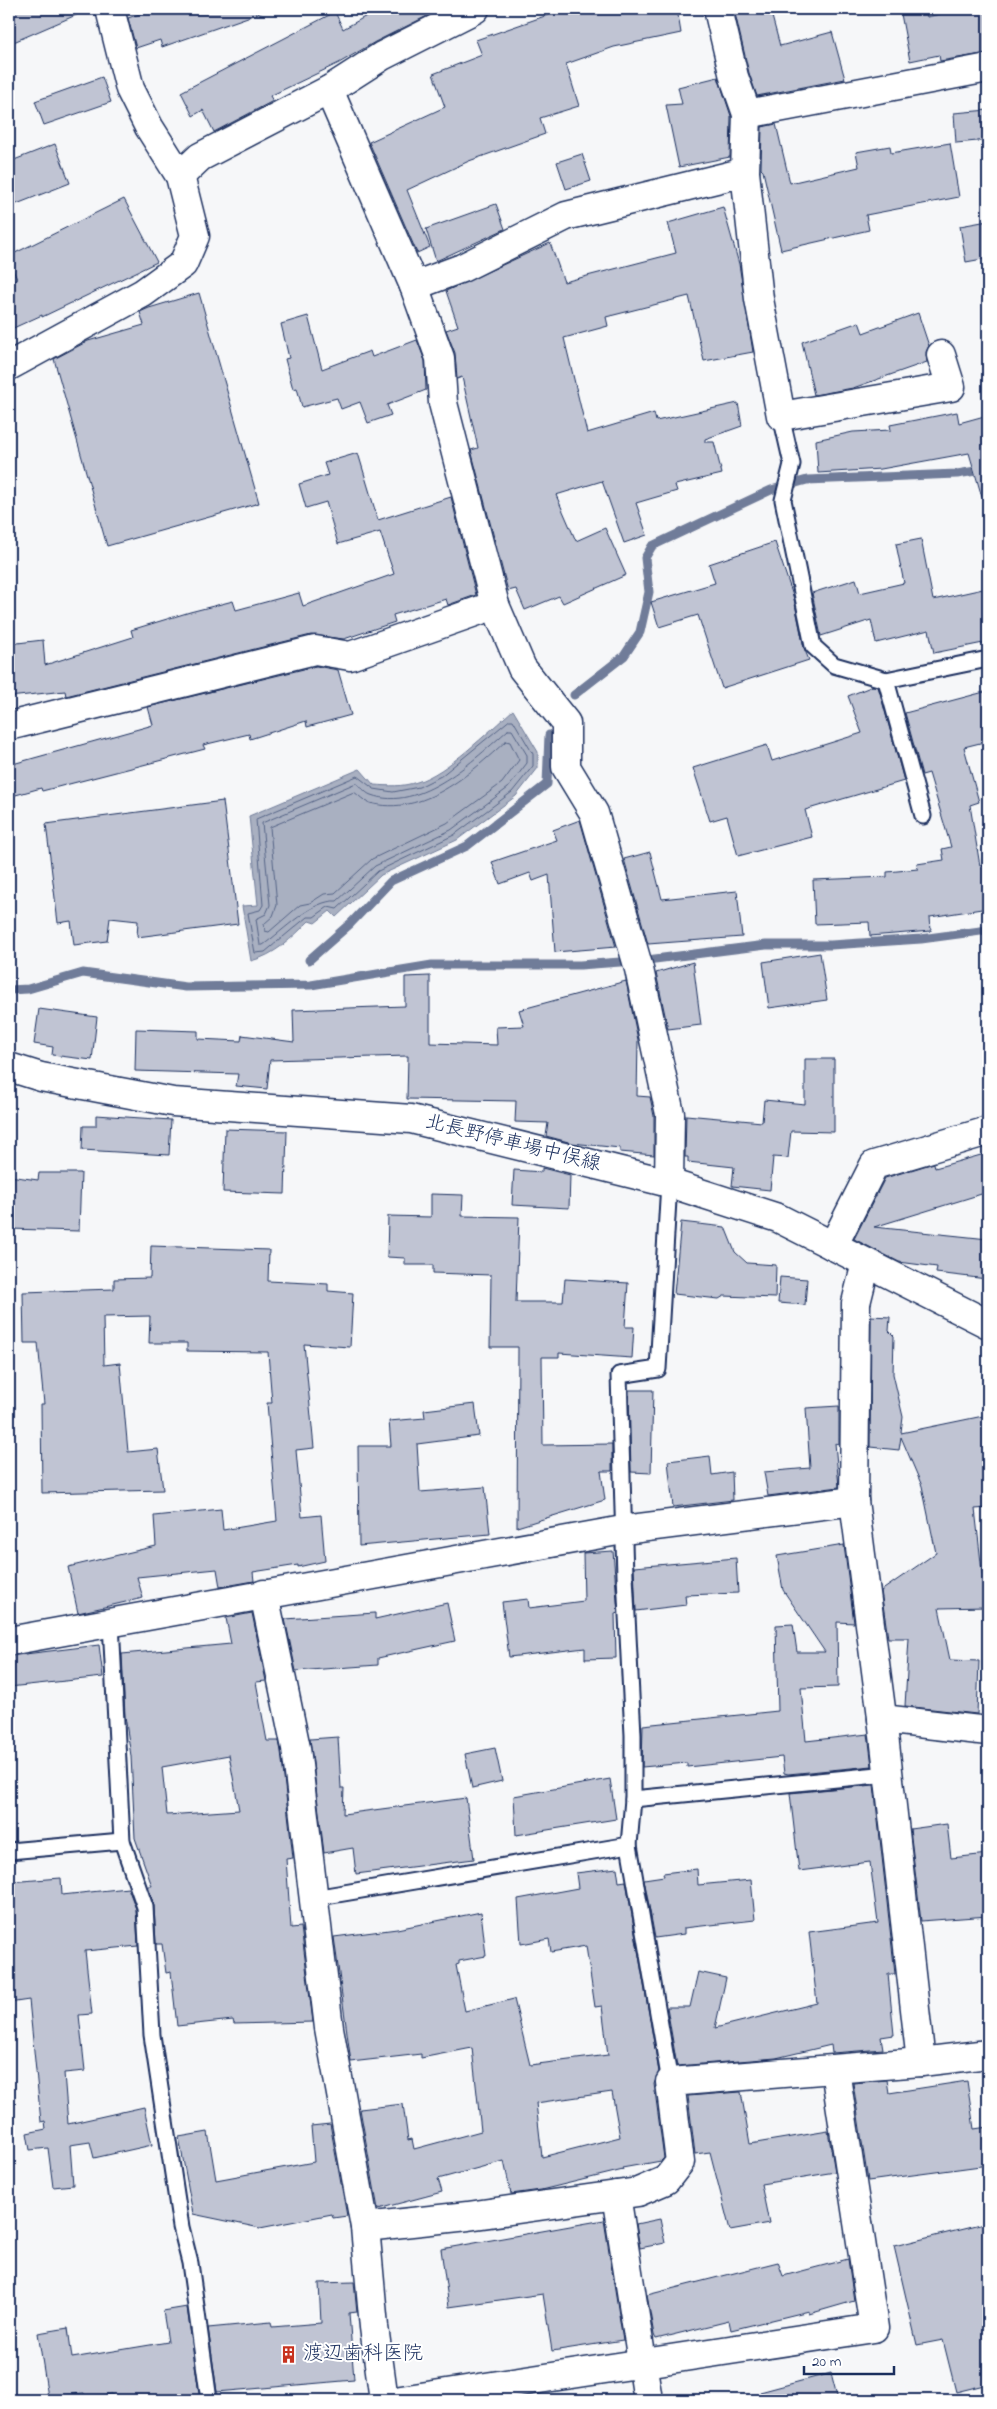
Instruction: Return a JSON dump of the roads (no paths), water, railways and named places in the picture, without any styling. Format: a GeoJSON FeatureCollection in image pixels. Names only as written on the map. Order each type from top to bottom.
{"type":"FeatureCollection","features":[{"type":"Feature","properties":{"kind":"street"},"geometry":{"type":"LineString","coordinates":[[9,366],[143,293],[184,264],[195,236],[180,176],[149,127],[130,89],[110,9]]}},
{"type":"Feature","properties":{"kind":"street"},"geometry":{"type":"LineString","coordinates":[[180,176],[200,157],[329,90],[382,56],[475,9]]}},
{"type":"Feature","properties":{"kind":"street"},"geometry":{"type":"LineString","coordinates":[[718,9],[734,77],[747,114],[745,172],[760,299],[782,416],[951,387],[940,355]]}},
{"type":"Feature","properties":{"kind":"street"},"geometry":{"type":"LineString","coordinates":[[747,114],[988,68]]}},
{"type":"Feature","properties":{"kind":"street"},"geometry":{"type":"LineString","coordinates":[[329,90],[414,286],[440,358],[443,403],[495,605],[522,668],[566,722],[566,767],[594,813],[637,961],[670,1114],[669,1183]]}},
{"type":"Feature","properties":{"kind":"street"},"geometry":{"type":"LineString","coordinates":[[414,286],[462,268],[566,216],[745,172]]}},
{"type":"Feature","properties":{"kind":"street"},"geometry":{"type":"LineString","coordinates":[[9,726],[315,650],[350,656],[495,605]]}},
{"type":"Feature","properties":{"kind":"street","name":"北長野停車場中俣線"},"geometry":{"type":"LineString","coordinates":[[9,1067],[41,1077],[173,1102],[411,1119],[669,1183],[778,1218],[988,1324]]}},
{"type":"Feature","properties":{"kind":"street"},"geometry":{"type":"LineString","coordinates":[[833,1246],[874,1165],[988,1131]]}},
{"type":"Feature","properties":{"kind":"street"},"geometry":{"type":"LineString","coordinates":[[866,1263],[856,1303],[854,1501],[882,1718],[921,2062]]}},
{"type":"Feature","properties":{"kind":"street"},"geometry":{"type":"LineString","coordinates":[[9,1641],[623,1530],[854,1501]]}},
{"type":"Feature","properties":{"kind":"street"},"geometry":{"type":"LineString","coordinates":[[264,1594],[296,1748],[329,2028],[365,2227],[374,2327],[384,2400]]}},
{"type":"Feature","properties":{"kind":"street"},"geometry":{"type":"LineString","coordinates":[[882,1718],[988,1731]]}},
{"type":"Feature","properties":{"kind":"street"},"geometry":{"type":"LineString","coordinates":[[365,2227],[468,2216],[638,2192],[666,2180],[680,2162],[670,2082],[835,2070],[988,2054]]}},
{"type":"Feature","properties":{"kind":"street"},"geometry":{"type":"LineString","coordinates":[[401,2400],[874,2328],[835,2070]]}},
{"type":"Feature","properties":{"kind":"street"},"geometry":{"type":"LineString","coordinates":[[616,2195],[648,2400]]}},
{"type":"Feature","properties":{"kind":"lane"},"geometry":{"type":"LineString","coordinates":[[782,416],[792,464],[783,500],[813,646],[834,665],[886,680],[988,658]]}},
{"type":"Feature","properties":{"kind":"lane"},"geometry":{"type":"LineString","coordinates":[[886,680],[923,816]]}},
{"type":"Feature","properties":{"kind":"lane"},"geometry":{"type":"LineString","coordinates":[[669,1183],[658,1369],[619,1375],[623,1530],[633,1735],[633,1799],[629,1845],[670,2082]]}},
{"type":"Feature","properties":{"kind":"lane"},"geometry":{"type":"LineString","coordinates":[[111,1623],[122,1841],[145,1907],[152,2035],[181,2227],[190,2264],[209,2400]]}},
{"type":"Feature","properties":{"kind":"lane"},"geometry":{"type":"LineString","coordinates":[[633,1799],[888,1774]]}},
{"type":"Feature","properties":{"kind":"lane"},"geometry":{"type":"LineString","coordinates":[[9,1850],[122,1841]]}},
{"type":"Feature","properties":{"kind":"lane"},"geometry":{"type":"LineString","coordinates":[[314,1898],[629,1845]]}},
{"type":"Feature","properties":{"kind":"water"},"geometry":{"type":"Polygon","coordinates":[[[513,710],[538,752],[538,768],[516,796],[457,840],[381,875],[336,917],[330,911],[315,923],[309,921],[290,940],[268,955],[251,961],[242,906],[258,905],[249,816],[360,769],[374,785],[390,786],[417,782],[429,777],[454,761],[513,710]]]}},
{"type":"Feature","properties":{"kind":"waterway"},"geometry":{"type":"LineString","coordinates":[[574,695],[624,656],[640,632],[649,592],[645,558],[652,546],[771,490],[807,480],[957,474],[988,469]]}},
{"type":"Feature","properties":{"kind":"waterway"},"geometry":{"type":"LineString","coordinates":[[309,960],[351,923],[391,881],[467,846],[547,784],[549,735]]}},
{"type":"Feature","properties":{"kind":"waterway"},"geometry":{"type":"LineString","coordinates":[[9,990],[28,989],[83,973],[186,987],[311,985],[432,965],[580,965],[647,960],[766,945],[831,945],[921,939],[988,930]]}},
{"type":"Feature","properties":{"kind":"place","name":"渡辺歯科医院"},"geometry":{"type":"Point","coordinates":[289,2354]}}]}
